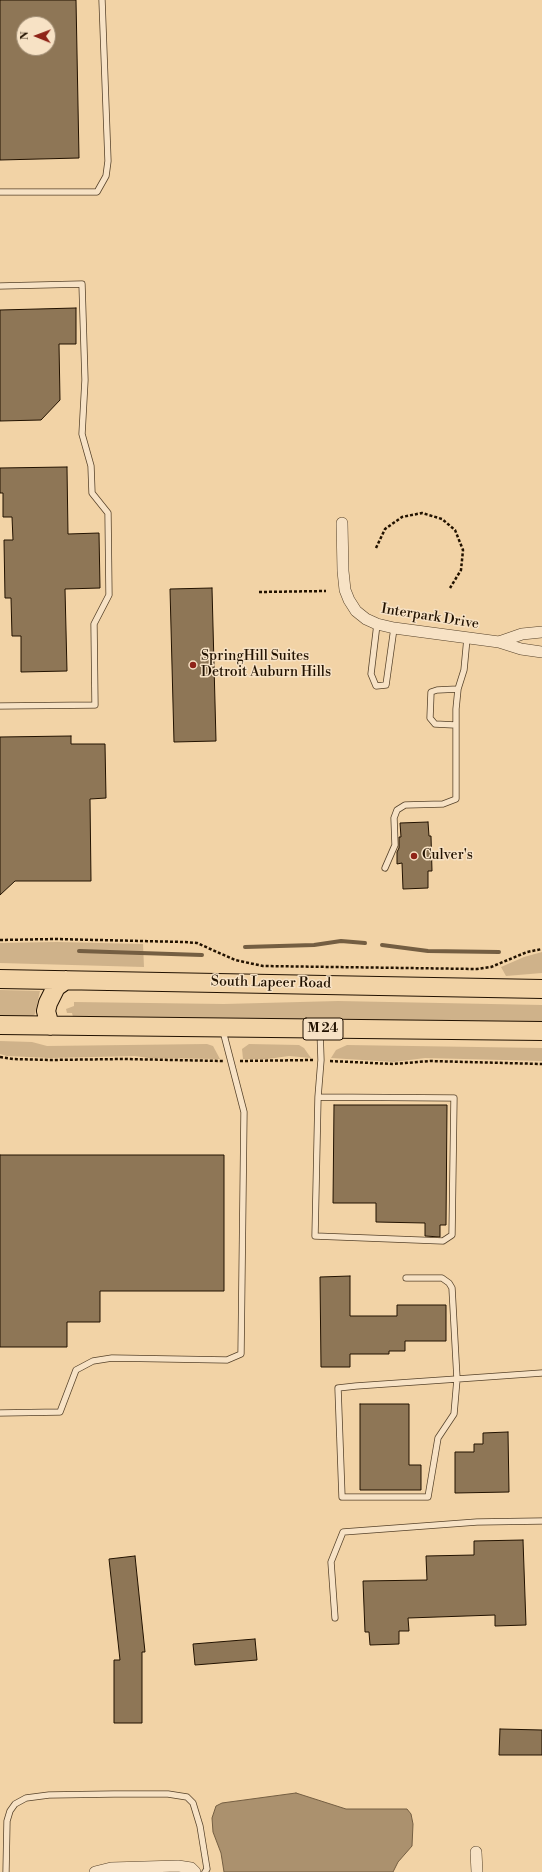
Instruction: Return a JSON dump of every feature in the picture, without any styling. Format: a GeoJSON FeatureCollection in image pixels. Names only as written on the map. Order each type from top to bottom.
{"type":"FeatureCollection","features":[{"type":"Feature","properties":{"kind":"main road","name":"South Lapeer Road"},"geometry":{"type":"LineString","coordinates":[[0,979],[542,989]]}},
{"type":"Feature","properties":{"kind":"main road"},"geometry":{"type":"LineString","coordinates":[[50,1026],[46,1011],[48,1003],[56,987],[66,980]]}},
{"type":"Feature","properties":{"kind":"main road","name":"M 24"},"geometry":{"type":"LineString","coordinates":[[0,1026],[542,1031]]}},
{"type":"Feature","properties":{"kind":"street","name":"Interpark Drive"},"geometry":{"type":"LineString","coordinates":[[342,523],[342,571],[345,590],[356,611],[366,619],[377,624],[394,628],[499,642],[521,649],[542,652]]}},
{"type":"Feature","properties":{"kind":"street","name":"Interpark Drive"},"geometry":{"type":"LineString","coordinates":[[499,642],[522,634],[542,632]]}},
{"type":"Feature","properties":{"kind":"street"},"geometry":{"type":"LineString","coordinates":[[476,1852],[477,1872]]}},
{"type":"Feature","properties":{"kind":"street"},"geometry":{"type":"LineString","coordinates":[[95,1872],[111,1868],[134,1870],[178,1866],[191,1868],[194,1872]]}},
{"type":"Feature","properties":{"kind":"lane"},"geometry":{"type":"LineString","coordinates":[[0,192],[98,192],[106,176],[108,161],[102,0]]}},
{"type":"Feature","properties":{"kind":"lane"},"geometry":{"type":"LineString","coordinates":[[0,286],[82,284],[85,380],[82,434],[91,466],[92,493],[108,513],[109,595],[94,624],[95,705],[0,706]]}},
{"type":"Feature","properties":{"kind":"lane"},"geometry":{"type":"LineString","coordinates":[[377,624],[371,674],[376,686],[386,685],[394,628]]}},
{"type":"Feature","properties":{"kind":"lane"},"geometry":{"type":"LineString","coordinates":[[386,868],[395,845],[394,818],[397,810],[405,805],[443,804],[456,799],[455,725],[458,689],[464,670],[467,638]]}},
{"type":"Feature","properties":{"kind":"lane"},"geometry":{"type":"LineString","coordinates":[[455,725],[435,724],[430,718],[430,692],[437,690],[458,689]]}},
{"type":"Feature","properties":{"kind":"lane"},"geometry":{"type":"LineString","coordinates":[[0,1413],[60,1412],[76,1370],[93,1361],[112,1358],[227,1360],[241,1354],[244,1112],[222,1028]]}},
{"type":"Feature","properties":{"kind":"lane"},"geometry":{"type":"LineString","coordinates":[[318,1097],[454,1098],[452,1235],[443,1241],[315,1236],[318,1097],[321,1060],[320,1029]]}},
{"type":"Feature","properties":{"kind":"lane"},"geometry":{"type":"LineString","coordinates":[[406,1278],[442,1278],[449,1282],[452,1288],[457,1379],[454,1414],[438,1438],[428,1497],[342,1497],[338,1388],[457,1379],[542,1373]]}},
{"type":"Feature","properties":{"kind":"lane"},"geometry":{"type":"LineString","coordinates":[[335,1618],[331,1562],[343,1532],[477,1522],[542,1521]]}},
{"type":"Feature","properties":{"kind":"lane"},"geometry":{"type":"LineString","coordinates":[[6,1872],[7,1822],[10,1811],[15,1804],[26,1798],[49,1795],[114,1794],[168,1794],[187,1797],[193,1803],[200,1826],[207,1869],[205,1872]]}},
{"type":"Feature","properties":{"kind":"path"},"geometry":{"type":"LineString","coordinates":[[376,548],[385,529],[402,516],[422,513],[442,519],[455,530],[463,550],[461,570],[450,588]]}},
{"type":"Feature","properties":{"kind":"path"},"geometry":{"type":"LineString","coordinates":[[259,592],[326,591]]}},
{"type":"Feature","properties":{"kind":"path"},"geometry":{"type":"LineString","coordinates":[[0,940],[55,939],[197,943],[222,956],[248,964],[295,966],[476,969],[491,967],[527,952],[542,949]]}},
{"type":"Feature","properties":{"kind":"path"},"geometry":{"type":"LineString","coordinates":[[0,1057],[13,1059],[50,1060],[124,1059],[276,1062],[295,1059],[380,1063],[430,1061],[542,1064]]}},
{"type":"Feature","properties":{"kind":"shaded area"},"geometry":{"type":"Polygon","coordinates":[[[57,942],[143,944],[144,967],[0,963],[0,943],[57,942]]]}},
{"type":"Feature","properties":{"kind":"shaded area"},"geometry":{"type":"Polygon","coordinates":[[[542,952],[542,973],[506,976],[501,967],[524,957],[542,952]]]}},
{"type":"Feature","properties":{"kind":"shaded area"},"geometry":{"type":"Polygon","coordinates":[[[0,990],[40,991],[35,1014],[33,1016],[0,1016],[0,990]]]}},
{"type":"Feature","properties":{"kind":"shaded area"},"geometry":{"type":"Polygon","coordinates":[[[338,1001],[542,1005],[542,1022],[73,1017],[72,1013],[67,1013],[66,1009],[74,1006],[74,1002],[224,1004],[338,1001]]]}},
{"type":"Feature","properties":{"kind":"shaded area"},"geometry":{"type":"Polygon","coordinates":[[[0,1041],[32,1042],[47,1046],[207,1044],[213,1046],[220,1059],[149,1058],[135,1056],[50,1058],[7,1056],[0,1054],[0,1041]]]}},
{"type":"Feature","properties":{"kind":"shaded area"},"geometry":{"type":"Polygon","coordinates":[[[249,1044],[299,1045],[304,1048],[311,1058],[289,1056],[267,1059],[243,1059],[242,1049],[249,1044]]]}},
{"type":"Feature","properties":{"kind":"shaded area"},"geometry":{"type":"Polygon","coordinates":[[[347,1045],[542,1048],[542,1061],[425,1058],[394,1062],[331,1058],[336,1050],[347,1045]]]}},
{"type":"Feature","properties":{"kind":"shaded area"},"geometry":{"type":"Polygon","coordinates":[[[296,1793],[346,1809],[407,1809],[411,1814],[413,1824],[412,1846],[398,1862],[393,1872],[224,1872],[221,1853],[213,1832],[212,1818],[216,1806],[222,1803],[296,1793]]]}},
{"type":"Feature","properties":{"kind":"building"},"geometry":{"type":"Polygon","coordinates":[[[0,0],[76,0],[79,158],[0,160],[0,0]]]}},
{"type":"Feature","properties":{"kind":"building"},"geometry":{"type":"Polygon","coordinates":[[[76,308],[76,344],[59,344],[60,400],[41,420],[0,421],[0,310],[76,308]]]}},
{"type":"Feature","properties":{"kind":"building"},"geometry":{"type":"Polygon","coordinates":[[[67,467],[68,534],[99,533],[100,588],[65,589],[67,671],[21,672],[21,636],[12,636],[11,598],[5,598],[4,540],[13,540],[12,517],[3,517],[3,493],[0,493],[0,468],[67,467]]]}},
{"type":"Feature","properties":{"kind":"building","name":"SpringHill Suites Detroit Auburn Hills"},"geometry":{"type":"Polygon","coordinates":[[[212,588],[216,741],[174,742],[170,589],[212,588]]]}},
{"type":"Feature","properties":{"kind":"building"},"geometry":{"type":"Polygon","coordinates":[[[71,736],[71,744],[105,744],[106,798],[90,799],[91,881],[15,881],[0,895],[0,737],[71,736]]]}},
{"type":"Feature","properties":{"kind":"building","name":"Culver's"},"geometry":{"type":"Polygon","coordinates":[[[428,822],[429,836],[431,836],[432,871],[428,871],[428,888],[403,889],[402,863],[397,864],[399,837],[401,837],[400,823],[428,822]]]}},
{"type":"Feature","properties":{"kind":"building"},"geometry":{"type":"Polygon","coordinates":[[[334,1105],[447,1105],[446,1225],[440,1225],[440,1237],[425,1236],[425,1223],[376,1222],[376,1203],[333,1203],[334,1105]]]}},
{"type":"Feature","properties":{"kind":"building"},"geometry":{"type":"Polygon","coordinates":[[[0,1155],[224,1155],[224,1291],[100,1291],[100,1322],[67,1322],[67,1347],[0,1347],[0,1155]]]}},
{"type":"Feature","properties":{"kind":"building"},"geometry":{"type":"Polygon","coordinates":[[[350,1276],[350,1316],[397,1316],[397,1305],[446,1305],[446,1341],[405,1341],[405,1351],[389,1351],[389,1354],[350,1354],[350,1367],[321,1367],[320,1277],[350,1276]]]}},
{"type":"Feature","properties":{"kind":"building"},"geometry":{"type":"Polygon","coordinates":[[[360,1404],[409,1404],[409,1465],[421,1465],[421,1490],[360,1490],[360,1404]]]}},
{"type":"Feature","properties":{"kind":"building"},"geometry":{"type":"Polygon","coordinates":[[[508,1432],[509,1492],[455,1493],[455,1452],[474,1452],[474,1444],[483,1444],[483,1433],[508,1432]]]}},
{"type":"Feature","properties":{"kind":"building"},"geometry":{"type":"Polygon","coordinates":[[[523,1540],[526,1625],[495,1626],[495,1615],[408,1618],[409,1631],[399,1631],[399,1644],[370,1645],[369,1632],[365,1632],[363,1581],[427,1580],[426,1556],[474,1555],[474,1541],[523,1540]]]}},
{"type":"Feature","properties":{"kind":"building"},"geometry":{"type":"Polygon","coordinates":[[[135,1556],[145,1652],[142,1652],[142,1723],[114,1723],[114,1660],[120,1660],[109,1559],[135,1556]]]}},
{"type":"Feature","properties":{"kind":"building"},"geometry":{"type":"Polygon","coordinates":[[[255,1639],[257,1660],[195,1665],[193,1644],[255,1639]]]}},
{"type":"Feature","properties":{"kind":"building"},"geometry":{"type":"Polygon","coordinates":[[[500,1729],[542,1730],[542,1755],[499,1755],[500,1729]]]}},
{"type":"Feature","properties":{"kind":"waterway"},"geometry":{"type":"LineString","coordinates":[[245,947],[314,945],[341,941],[365,943]]}},
{"type":"Feature","properties":{"kind":"waterway"},"geometry":{"type":"LineString","coordinates":[[382,945],[428,951],[499,952]]}},
{"type":"Feature","properties":{"kind":"waterway"},"geometry":{"type":"LineString","coordinates":[[79,951],[202,955]]}},
{"type":"Feature","properties":{"kind":"place","name":"SpringHill Suites Detroit Auburn Hills"},"geometry":{"type":"Point","coordinates":[193,665]}},
{"type":"Feature","properties":{"kind":"place","name":"Culver's"},"geometry":{"type":"Point","coordinates":[414,856]}}]}
